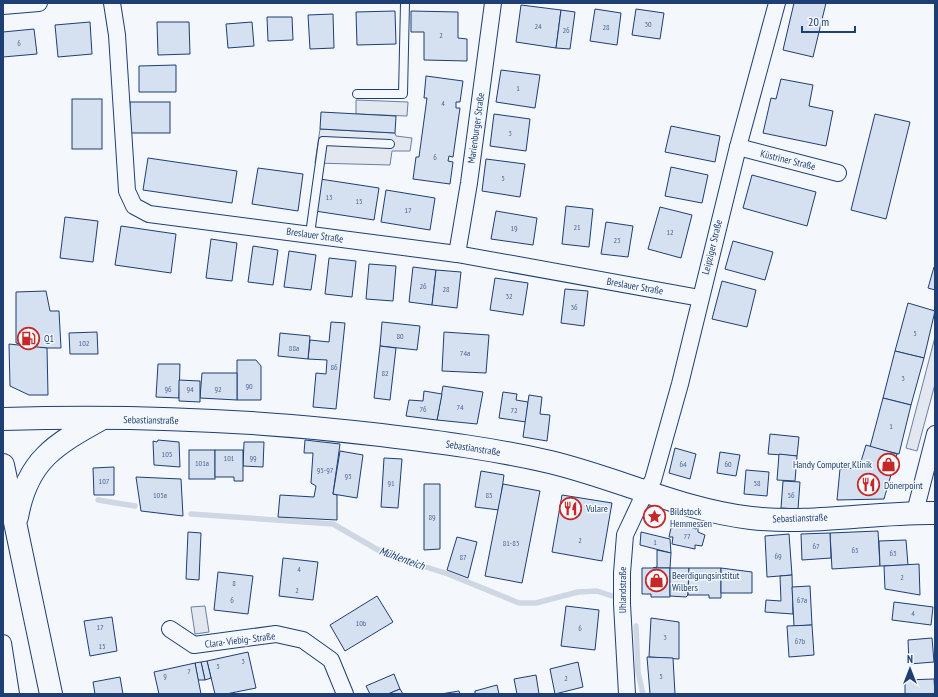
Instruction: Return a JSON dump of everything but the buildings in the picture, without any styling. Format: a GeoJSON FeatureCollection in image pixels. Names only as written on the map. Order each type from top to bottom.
{"type":"FeatureCollection","features":[{"type":"Feature","properties":{"kind":"street"},"geometry":{"type":"LineString","coordinates":[[3,6],[39,3]]}},
{"type":"Feature","properties":{"kind":"street","name":"Breslauer Straße"},"geometry":{"type":"LineString","coordinates":[[112,3],[117,35],[127,191],[134,206],[149,214],[457,254],[700,298]]}},
{"type":"Feature","properties":{"kind":"street","name":"Marienburger Straße"},"geometry":{"type":"LineString","coordinates":[[457,254],[469,183],[493,3]]}},
{"type":"Feature","properties":{"kind":"street","name":"Leipziger Straße"},"geometry":{"type":"LineString","coordinates":[[648,491],[653,480],[680,384],[738,147],[776,3]]}},
{"type":"Feature","properties":{"kind":"street","name":"Küstriner Straße"},"geometry":{"type":"LineString","coordinates":[[738,147],[838,173]]}},
{"type":"Feature","properties":{"kind":"street"},"geometry":{"type":"LineString","coordinates":[[16,523],[21,496],[34,468],[56,446],[102,418]]}},
{"type":"Feature","properties":{"kind":"street","name":"Sebastianstraße"},"geometry":{"type":"LineString","coordinates":[[3,420],[102,418],[244,422],[324,428],[467,446],[551,462],[722,513],[775,520],[925,512]]}},
{"type":"Feature","properties":{"kind":"street"},"geometry":{"type":"LineString","coordinates":[[925,512],[935,434]]}},
{"type":"Feature","properties":{"kind":"street"},"geometry":{"type":"LineString","coordinates":[[3,465],[51,694]]}},
{"type":"Feature","properties":{"kind":"street","name":"Uhlandstraße"},"geometry":{"type":"LineString","coordinates":[[627,694],[622,604],[623,553],[625,535],[640,503],[648,491]]}},
{"type":"Feature","properties":{"kind":"street","name":"Clara- Viebig- Straße"},"geometry":{"type":"LineString","coordinates":[[170,629],[194,645],[276,634],[303,640],[331,660],[344,694]]}},
{"type":"Feature","properties":{"kind":"street"},"geometry":{"type":"LineString","coordinates":[[3,643],[11,694]]}},
{"type":"Feature","properties":{"kind":"lane"},"geometry":{"type":"LineString","coordinates":[[357,94],[403,94],[405,3]]}},
{"type":"Feature","properties":{"kind":"lane"},"geometry":{"type":"LineString","coordinates":[[310,234],[323,141],[390,144]]}},
{"type":"Feature","properties":{"kind":"shaded area"},"geometry":{"type":"Polygon","coordinates":[[[356,100],[408,102],[407,116],[356,114],[356,100]]]}},
{"type":"Feature","properties":{"kind":"shaded area"},"geometry":{"type":"Polygon","coordinates":[[[320,129],[395,133],[396,136],[412,138],[410,151],[392,151],[390,165],[315,163],[320,129]]]}},
{"type":"Feature","properties":{"kind":"shaded area"},"geometry":{"type":"Polygon","coordinates":[[[935,337],[935,384],[917,451],[906,448],[935,337]]]}},
{"type":"Feature","properties":{"kind":"shaded area"},"geometry":{"type":"Polygon","coordinates":[[[205,606],[209,632],[195,634],[191,607],[205,606]]]}},
{"type":"Feature","properties":{"kind":"waterway","name":"Mühlenteich"},"geometry":{"type":"LineString","coordinates":[[98,500],[135,506]]}},
{"type":"Feature","properties":{"kind":"waterway","name":"Mühlenteich"},"geometry":{"type":"LineString","coordinates":[[191,514],[333,524],[385,554],[448,574],[519,603],[536,603],[578,592],[597,591],[612,596]]}},
{"type":"Feature","properties":{"kind":"waterway","name":"Mühlenteich"},"geometry":{"type":"LineString","coordinates":[[636,626],[638,672],[643,694]]}},
{"type":"Feature","properties":{"kind":"place","name":"Q1"},"geometry":{"type":"Point","coordinates":[29,338]}},
{"type":"Feature","properties":{"kind":"place","name":"Handy Computer Klinik"},"geometry":{"type":"Point","coordinates":[888,464]}},
{"type":"Feature","properties":{"kind":"place","name":"Dönerpoint"},"geometry":{"type":"Point","coordinates":[868,485]}},
{"type":"Feature","properties":{"kind":"place","name":"Vulare"},"geometry":{"type":"Point","coordinates":[571,508]}},
{"type":"Feature","properties":{"kind":"place","name":"Bildstock Hemmessen"},"geometry":{"type":"Point","coordinates":[654,517]}},
{"type":"Feature","properties":{"kind":"place","name":"Beerdigungsinstitut Wilbers"},"geometry":{"type":"Point","coordinates":[656,581]}}]}
